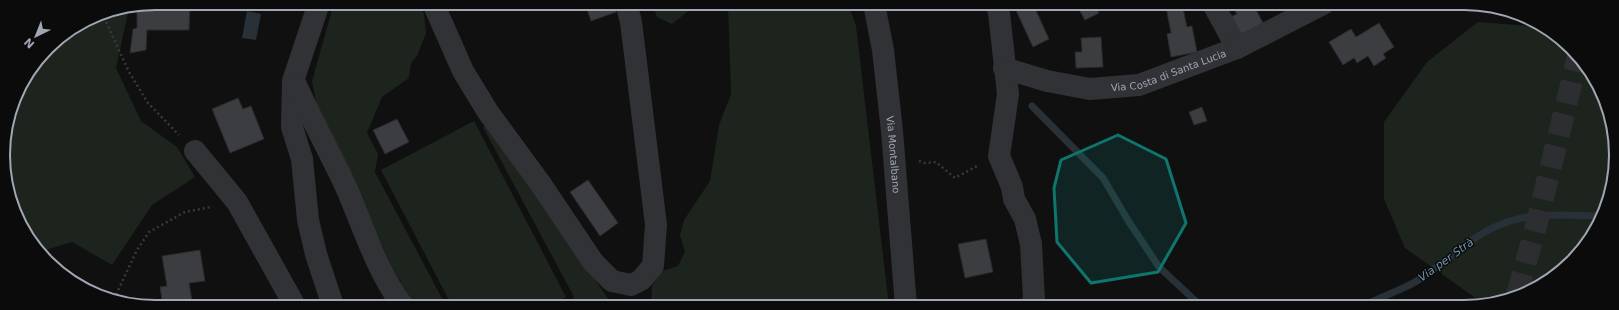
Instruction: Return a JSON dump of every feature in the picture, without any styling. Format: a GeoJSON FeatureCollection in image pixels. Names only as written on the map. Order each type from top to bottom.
{"type":"FeatureCollection","features":[{"type":"Feature","properties":{"kind":"street"},"geometry":{"type":"LineString","coordinates":[[317,10],[293,81],[292,127],[302,159],[308,220],[316,254],[331,300]]}},
{"type":"Feature","properties":{"kind":"street"},"geometry":{"type":"LineString","coordinates":[[436,10],[464,71],[488,112],[540,183],[593,262],[612,281],[631,285],[641,280],[653,266],[656,225],[631,22],[628,10]]}},
{"type":"Feature","properties":{"kind":"street","name":"Via Montalbano"},"geometry":{"type":"LineString","coordinates":[[875,10],[883,50],[892,131],[906,300]]}},
{"type":"Feature","properties":{"kind":"street"},"geometry":{"type":"LineString","coordinates":[[998,10],[1008,94],[999,156],[1012,187],[1014,199],[1024,219],[1031,244],[1034,300]]}},
{"type":"Feature","properties":{"kind":"street"},"geometry":{"type":"LineString","coordinates":[[1216,10],[1237,48]]}},
{"type":"Feature","properties":{"kind":"street","name":"Via Costa di Santa Lucia"},"geometry":{"type":"LineString","coordinates":[[1004,68],[1047,81],[1090,89],[1138,85],[1237,48],[1311,10]]}},
{"type":"Feature","properties":{"kind":"street"},"geometry":{"type":"LineString","coordinates":[[293,81],[345,187],[393,294],[398,300]]}},
{"type":"Feature","properties":{"kind":"street"},"geometry":{"type":"LineString","coordinates":[[195,151],[237,202],[292,300]]}},
{"type":"Feature","properties":{"kind":"path"},"geometry":{"type":"LineString","coordinates":[[105,19],[129,72],[148,103],[195,151]]}},
{"type":"Feature","properties":{"kind":"path"},"geometry":{"type":"LineString","coordinates":[[892,131],[914,159],[925,163],[936,162],[955,178],[984,162],[999,156]]}},
{"type":"Feature","properties":{"kind":"path"},"geometry":{"type":"LineString","coordinates":[[117,295],[137,250],[149,232],[185,212],[237,202]]}},
{"type":"Feature","properties":{"kind":"highlighted area"},"geometry":{"type":"Polygon","coordinates":[[[1118,135],[1166,159],[1186,223],[1158,272],[1091,283],[1057,242],[1054,188],[1061,160],[1118,135]]]}},
{"type":"Feature","properties":{"kind":"shaded area"},"geometry":{"type":"Polygon","coordinates":[[[332,10],[421,10],[424,14],[426,33],[417,56],[411,63],[409,78],[382,97],[367,133],[378,154],[375,172],[443,300],[411,300],[392,267],[316,102],[312,81],[332,10]]]}},
{"type":"Feature","properties":{"kind":"shaded area"},"geometry":{"type":"Polygon","coordinates":[[[654,10],[690,10],[672,24],[657,17],[654,10]]]}},
{"type":"Feature","properties":{"kind":"shaded area"},"geometry":{"type":"Polygon","coordinates":[[[728,10],[850,10],[856,26],[888,300],[651,300],[652,285],[662,271],[678,266],[685,252],[680,235],[684,220],[710,181],[719,125],[731,94],[728,10]]]}},
{"type":"Feature","properties":{"kind":"shaded area"},"geometry":{"type":"Polygon","coordinates":[[[247,11],[261,14],[256,40],[242,38],[247,11]]]}},
{"type":"Feature","properties":{"kind":"shaded area"},"geometry":{"type":"Polygon","coordinates":[[[128,13],[116,68],[141,121],[177,147],[195,177],[152,205],[112,265],[72,242],[45,250],[29,228],[18,202],[11,174],[10,146],[15,117],[21,100],[34,74],[49,56],[56,56],[56,49],[82,29],[108,18],[128,13]]]}},
{"type":"Feature","properties":{"kind":"shaded area"},"geometry":{"type":"Polygon","coordinates":[[[1478,22],[1530,26],[1545,34],[1567,52],[1585,74],[1598,100],[1604,117],[1608,136],[1609,164],[1604,193],[1598,210],[1585,236],[1567,258],[1545,276],[1519,289],[1502,295],[1478,300],[1405,248],[1384,199],[1384,122],[1427,62],[1478,22]]]}},
{"type":"Feature","properties":{"kind":"shaded area"},"geometry":{"type":"Polygon","coordinates":[[[474,121],[566,297],[560,300],[449,300],[381,170],[474,121]]]}},
{"type":"Feature","properties":{"kind":"shaded area"},"geometry":{"type":"Polygon","coordinates":[[[489,124],[609,300],[572,300],[574,297],[483,127],[489,124]]]}},
{"type":"Feature","properties":{"kind":"building"},"geometry":{"type":"Polygon","coordinates":[[[190,10],[189,30],[147,30],[146,50],[130,53],[133,29],[137,28],[137,11],[190,10]]]}},
{"type":"Feature","properties":{"kind":"building"},"geometry":{"type":"Polygon","coordinates":[[[587,10],[616,10],[616,12],[591,21],[587,10]]]}},
{"type":"Feature","properties":{"kind":"building"},"geometry":{"type":"Polygon","coordinates":[[[1016,10],[1036,10],[1049,39],[1033,47],[1016,10]]]}},
{"type":"Feature","properties":{"kind":"building"},"geometry":{"type":"Polygon","coordinates":[[[1079,10],[1097,10],[1099,13],[1085,20],[1079,10]]]}},
{"type":"Feature","properties":{"kind":"building"},"geometry":{"type":"Polygon","coordinates":[[[1167,10],[1183,10],[1187,27],[1192,26],[1197,52],[1171,57],[1167,34],[1171,33],[1167,10]]]}},
{"type":"Feature","properties":{"kind":"building"},"geometry":{"type":"Polygon","coordinates":[[[1234,10],[1256,10],[1263,23],[1236,37],[1226,19],[1237,14],[1234,10]]]}},
{"type":"Feature","properties":{"kind":"building"},"geometry":{"type":"Polygon","coordinates":[[[1379,23],[1394,47],[1383,54],[1386,58],[1374,66],[1368,56],[1357,63],[1354,58],[1343,65],[1329,42],[1351,29],[1356,37],[1379,23]]]}},
{"type":"Feature","properties":{"kind":"building"},"geometry":{"type":"Polygon","coordinates":[[[1101,37],[1103,67],[1076,68],[1075,52],[1082,52],[1081,38],[1101,37]]]}},
{"type":"Feature","properties":{"kind":"building"},"geometry":{"type":"Polygon","coordinates":[[[238,98],[243,109],[251,106],[264,139],[230,153],[212,109],[238,98]]]}},
{"type":"Feature","properties":{"kind":"building"},"geometry":{"type":"Polygon","coordinates":[[[1202,107],[1207,121],[1194,125],[1189,112],[1202,107]]]}},
{"type":"Feature","properties":{"kind":"building"},"geometry":{"type":"Polygon","coordinates":[[[397,119],[409,142],[385,154],[373,130],[397,119]]]}},
{"type":"Feature","properties":{"kind":"building"},"geometry":{"type":"Polygon","coordinates":[[[588,180],[618,223],[600,236],[570,192],[588,180]]]}},
{"type":"Feature","properties":{"kind":"building"},"geometry":{"type":"Polygon","coordinates":[[[986,239],[993,272],[965,278],[958,244],[986,239]]]}},
{"type":"Feature","properties":{"kind":"building"},"geometry":{"type":"Polygon","coordinates":[[[200,250],[205,281],[189,283],[192,300],[162,300],[160,287],[167,286],[162,256],[200,250]]]}},
{"type":"Feature","properties":{"kind":"waterway"},"geometry":{"type":"LineString","coordinates":[[1032,106],[1103,178],[1129,222],[1159,267],[1195,300]]}},
{"type":"Feature","properties":{"kind":"waterway","name":"Via per Strà"},"geometry":{"type":"LineString","coordinates":[[1376,300],[1414,283],[1471,241],[1503,223],[1534,216],[1595,216]]}},
{"type":"Feature","properties":{"kind":"tunnel"},"geometry":{"type":"LineString","coordinates":[[1519,289],[1576,64]]}}]}
